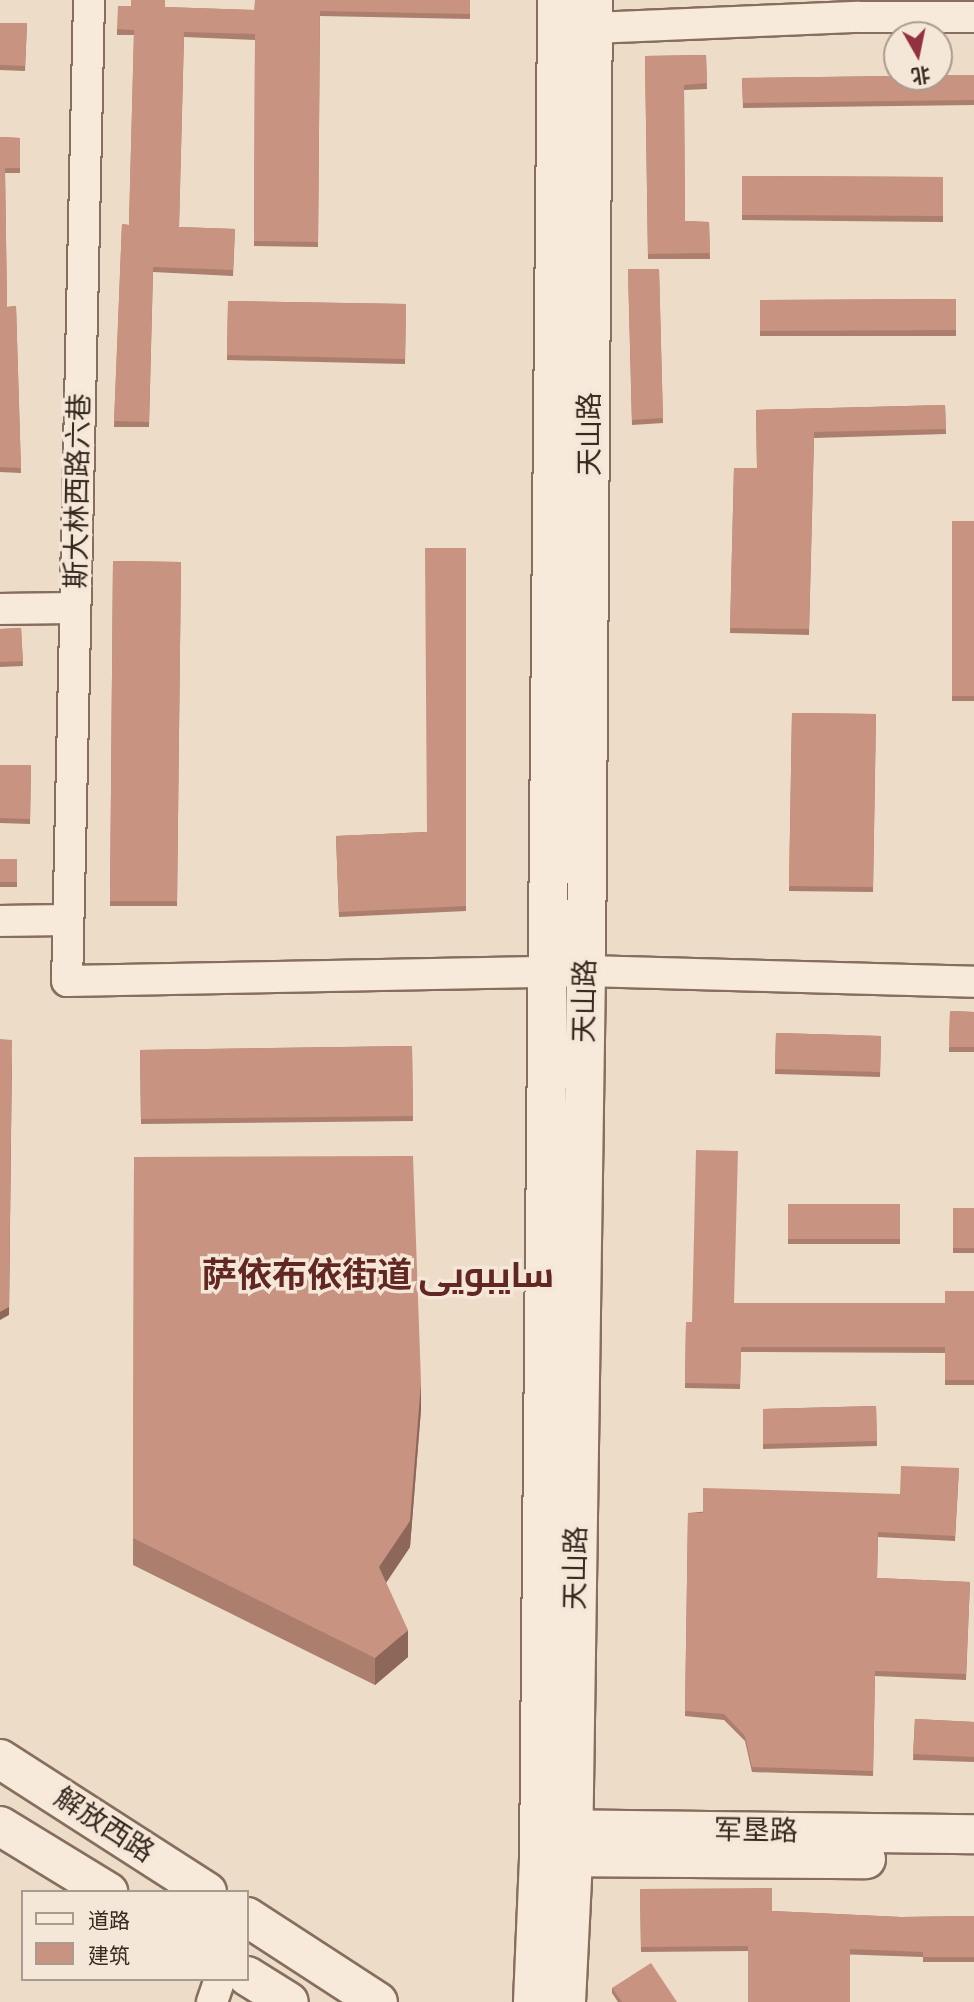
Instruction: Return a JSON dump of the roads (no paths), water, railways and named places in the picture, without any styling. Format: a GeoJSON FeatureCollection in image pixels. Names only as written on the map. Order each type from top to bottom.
{"type":"FeatureCollection","features":[{"type":"Feature","properties":{"kind":"main road","name":"天山路"},"geometry":{"type":"LineString","coordinates":[[557,0],[548,974],[556,1843],[566,2002]]}},
{"type":"Feature","properties":{"kind":"main road","name":"天山路"},"geometry":{"type":"LineString","coordinates":[[533,2002],[556,1843],[586,971],[593,14]]}},
{"type":"Feature","properties":{"kind":"main road","name":"解放西路"},"geometry":{"type":"LineString","coordinates":[[0,1759],[204,1890]]}},
{"type":"Feature","properties":{"kind":"main road","name":"解放西路"},"geometry":{"type":"LineString","coordinates":[[0,1826],[105,1890]]}},
{"type":"Feature","properties":{"kind":"main road","name":"军垦路"},"geometry":{"type":"LineString","coordinates":[[556,1843],[974,1834]]}},
{"type":"Feature","properties":{"kind":"main road","name":"军垦路"},"geometry":{"type":"LineString","coordinates":[[556,1843],[974,1860]]}},
{"type":"Feature","properties":{"kind":"main road"},"geometry":{"type":"LineString","coordinates":[[248,1918],[378,2002]]}},
{"type":"Feature","properties":{"kind":"main road"},"geometry":{"type":"LineString","coordinates":[[248,1977],[289,2002]]}},
{"type":"Feature","properties":{"kind":"street","name":"斯大林西路六巷"},"geometry":{"type":"LineString","coordinates":[[89,0],[67,981],[548,974]]}},
{"type":"Feature","properties":{"kind":"street"},"geometry":{"type":"LineString","coordinates":[[593,14],[974,17]]}},
{"type":"Feature","properties":{"kind":"street"},"geometry":{"type":"LineString","coordinates":[[0,609],[75,608]]}},
{"type":"Feature","properties":{"kind":"street"},"geometry":{"type":"LineString","coordinates":[[0,921],[68,920]]}},
{"type":"Feature","properties":{"kind":"street"},"geometry":{"type":"LineString","coordinates":[[548,974],[586,971],[974,982]]}},
{"type":"Feature","properties":{"kind":"street"},"geometry":{"type":"LineString","coordinates":[[212,2002],[219,1981]]}},
{"type":"Feature","properties":{"kind":"district","name":"萨依布依街道 سايبويى"},"geometry":{"type":"Point","coordinates":[378,1275]}}]}
